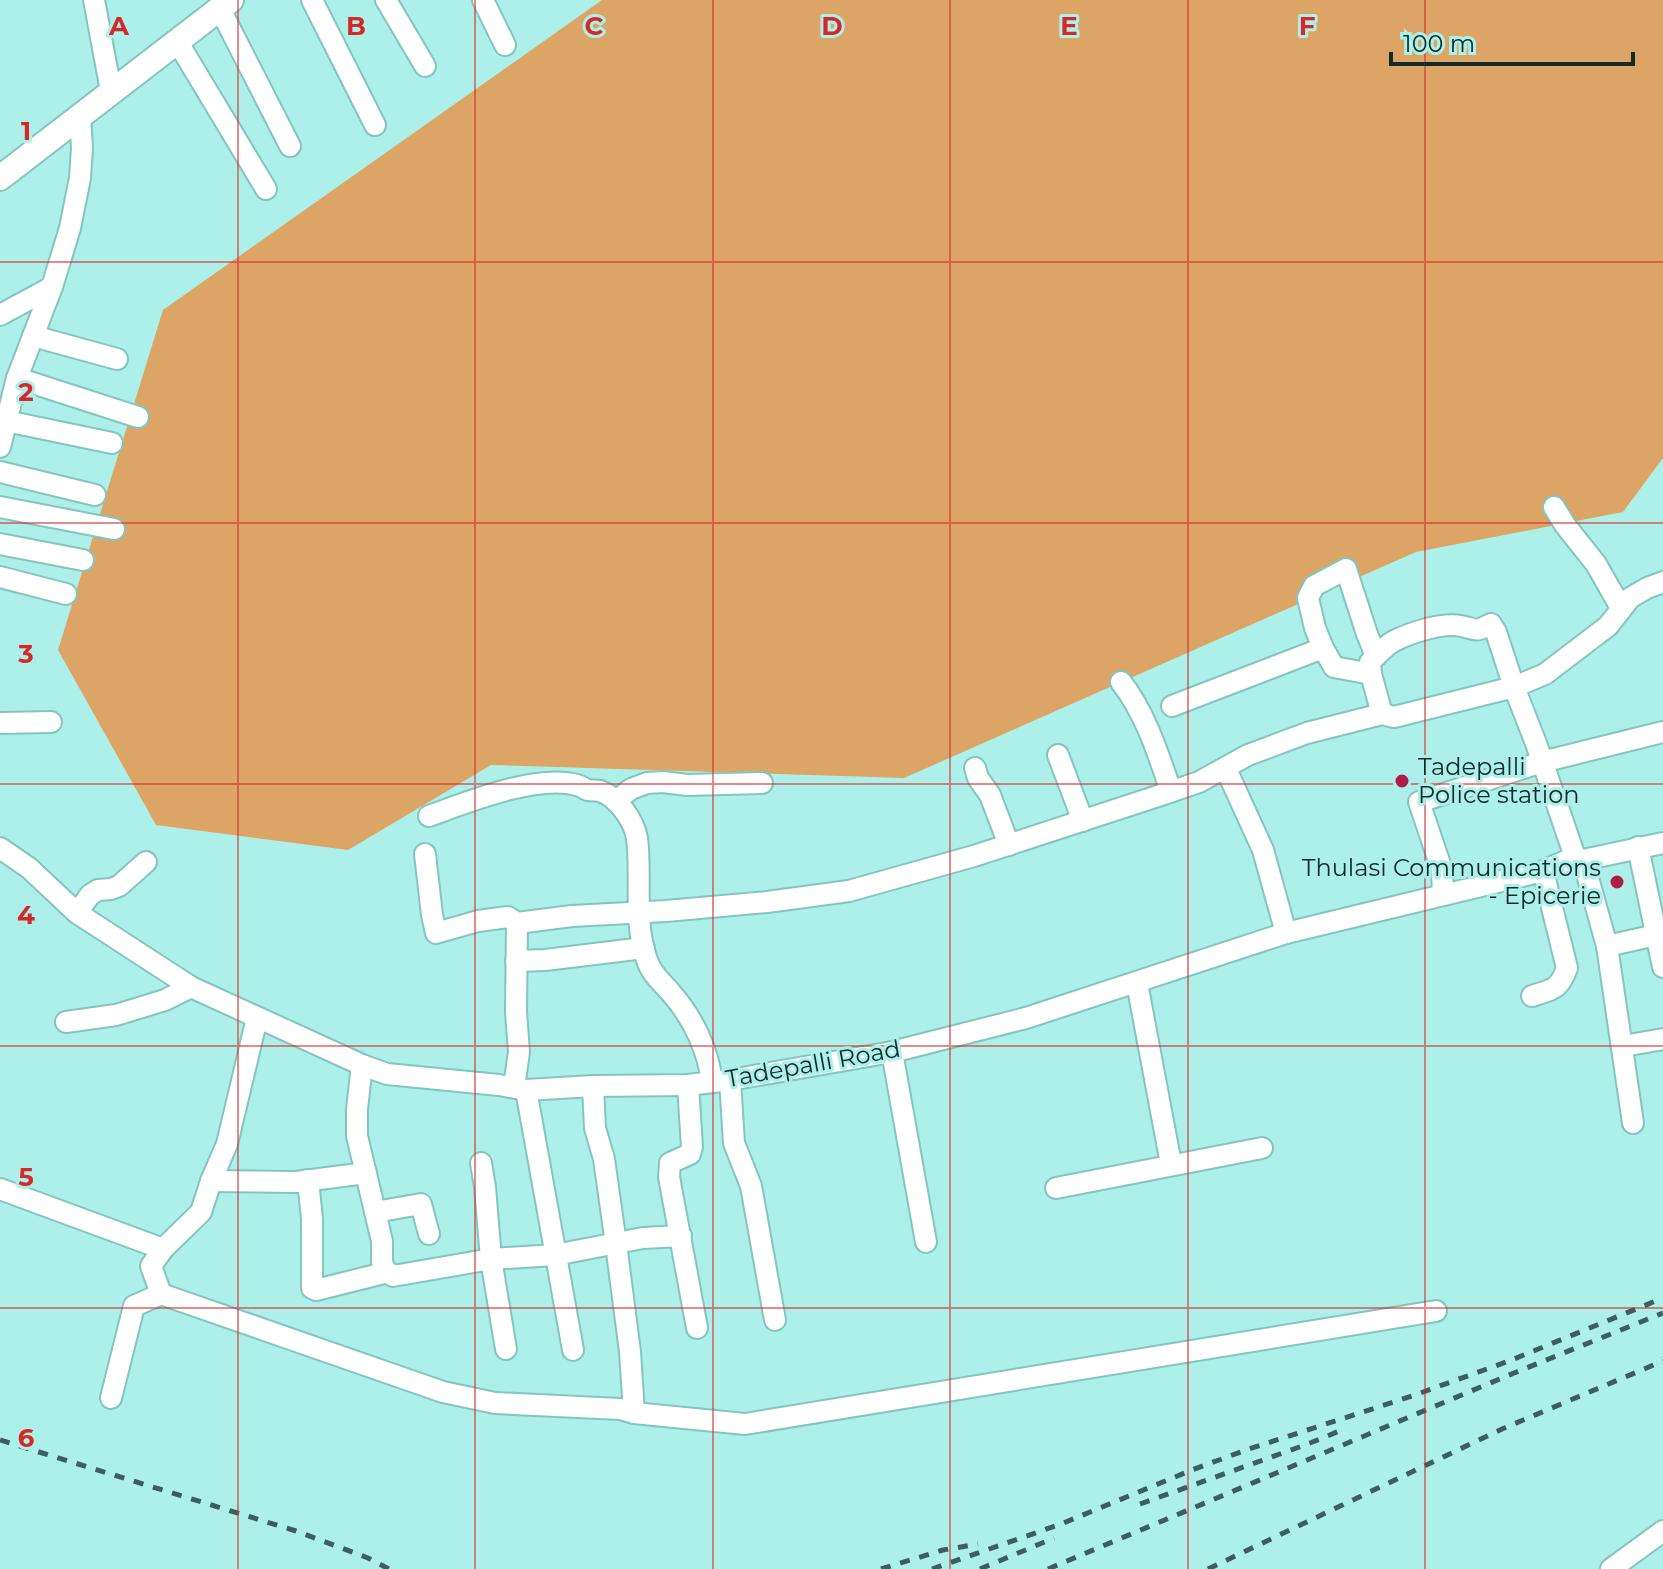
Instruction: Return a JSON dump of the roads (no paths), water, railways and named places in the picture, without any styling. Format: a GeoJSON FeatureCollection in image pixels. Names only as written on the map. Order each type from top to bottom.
{"type":"FeatureCollection","features":[{"type":"Feature","properties":{"kind":"main road"},"geometry":{"type":"LineString","coordinates":[[0,178],[226,4]]}},
{"type":"Feature","properties":{"kind":"street"},"geometry":{"type":"LineString","coordinates":[[94,0],[111,91]]}},
{"type":"Feature","properties":{"kind":"street"},"geometry":{"type":"LineString","coordinates":[[312,0],[375,125]]}},
{"type":"Feature","properties":{"kind":"street"},"geometry":{"type":"LineString","coordinates":[[386,0],[425,66]]}},
{"type":"Feature","properties":{"kind":"street"},"geometry":{"type":"LineString","coordinates":[[483,0],[505,45]]}},
{"type":"Feature","properties":{"kind":"street"},"geometry":{"type":"LineString","coordinates":[[226,4],[290,146]]}},
{"type":"Feature","properties":{"kind":"street"},"geometry":{"type":"LineString","coordinates":[[177,41],[266,189]]}},
{"type":"Feature","properties":{"kind":"street"},"geometry":{"type":"LineString","coordinates":[[0,447],[17,378],[52,287],[70,228],[80,178],[80,116]]}},
{"type":"Feature","properties":{"kind":"street"},"geometry":{"type":"LineString","coordinates":[[0,315],[52,287]]}},
{"type":"Feature","properties":{"kind":"street"},"geometry":{"type":"LineString","coordinates":[[33,336],[117,359]]}},
{"type":"Feature","properties":{"kind":"street"},"geometry":{"type":"LineString","coordinates":[[17,378],[138,417]]}},
{"type":"Feature","properties":{"kind":"street"},"geometry":{"type":"LineString","coordinates":[[6,421],[112,443]]}},
{"type":"Feature","properties":{"kind":"street"},"geometry":{"type":"LineString","coordinates":[[0,472],[95,495]]}},
{"type":"Feature","properties":{"kind":"street"},"geometry":{"type":"LineString","coordinates":[[0,507],[114,529]]}},
{"type":"Feature","properties":{"kind":"street"},"geometry":{"type":"LineString","coordinates":[[1554,507],[1596,564],[1621,608]]}},
{"type":"Feature","properties":{"kind":"street"},"geometry":{"type":"LineString","coordinates":[[0,544],[83,560]]}},
{"type":"Feature","properties":{"kind":"street"},"geometry":{"type":"LineString","coordinates":[[1374,665],[1334,667],[1315,628],[1308,598],[1314,586],[1346,569],[1367,634],[1374,665],[1382,714]]}},
{"type":"Feature","properties":{"kind":"street"},"geometry":{"type":"LineString","coordinates":[[0,577],[66,594]]}},
{"type":"Feature","properties":{"kind":"street"},"geometry":{"type":"LineString","coordinates":[[425,854],[436,933],[478,921],[508,917],[517,923],[767,902],[849,891],[974,856],[1199,782],[1248,755],[1307,733],[1382,714],[1394,717],[1514,687],[1545,674],[1608,626],[1630,598],[1663,582]]}},
{"type":"Feature","properties":{"kind":"street"},"geometry":{"type":"LineString","coordinates":[[1374,665],[1391,642],[1427,628],[1462,626],[1480,630],[1491,624],[1496,632],[1579,858],[1607,946],[1633,1123]]}},
{"type":"Feature","properties":{"kind":"street"},"geometry":{"type":"LineString","coordinates":[[1172,706],[1323,648]]}},
{"type":"Feature","properties":{"kind":"street"},"geometry":{"type":"LineString","coordinates":[[1121,682],[1131,694],[1148,728],[1171,791]]}},
{"type":"Feature","properties":{"kind":"street"},"geometry":{"type":"LineString","coordinates":[[0,723],[51,722]]}},
{"type":"Feature","properties":{"kind":"street"},"geometry":{"type":"LineString","coordinates":[[1443,894],[1442,870],[1419,802],[1542,762],[1663,732]]}},
{"type":"Feature","properties":{"kind":"street"},"geometry":{"type":"LineString","coordinates":[[1058,755],[1083,821]]}},
{"type":"Feature","properties":{"kind":"street"},"geometry":{"type":"LineString","coordinates":[[975,768],[990,795],[1009,845]]}},
{"type":"Feature","properties":{"kind":"street"},"geometry":{"type":"LineString","coordinates":[[1226,769],[1263,850],[1286,933]]}},
{"type":"Feature","properties":{"kind":"street"},"geometry":{"type":"LineString","coordinates":[[429,816],[499,791],[559,783],[600,791],[616,801],[630,819],[636,835],[641,932],[648,964],[692,1021],[710,1066],[721,1081],[734,1143],[751,1186],[775,1320]]}},
{"type":"Feature","properties":{"kind":"street"},"geometry":{"type":"LineString","coordinates":[[616,801],[631,789],[647,783],[762,783]]}},
{"type":"Feature","properties":{"kind":"street","name":"Tadepalli Road"},"geometry":{"type":"LineString","coordinates":[[0,848],[29,868],[77,913],[191,987],[257,1018],[387,1074],[520,1089],[688,1085],[892,1052],[1026,1018],[1286,933],[1543,871],[1579,858],[1663,843]]}},
{"type":"Feature","properties":{"kind":"street"},"geometry":{"type":"LineString","coordinates":[[1638,847],[1663,967]]}},
{"type":"Feature","properties":{"kind":"street"},"geometry":{"type":"LineString","coordinates":[[77,913],[90,895],[98,890],[119,886],[146,862]]}},
{"type":"Feature","properties":{"kind":"street"},"geometry":{"type":"LineString","coordinates":[[1532,996],[1562,983],[1567,968],[1543,871]]}},
{"type":"Feature","properties":{"kind":"street"},"geometry":{"type":"LineString","coordinates":[[517,923],[516,1012],[520,1089],[573,1350]]}},
{"type":"Feature","properties":{"kind":"street"},"geometry":{"type":"LineString","coordinates":[[1607,946],[1656,935]]}},
{"type":"Feature","properties":{"kind":"street"},"geometry":{"type":"LineString","coordinates":[[516,961],[644,948]]}},
{"type":"Feature","properties":{"kind":"street"},"geometry":{"type":"LineString","coordinates":[[1137,983],[1171,1164]]}},
{"type":"Feature","properties":{"kind":"street"},"geometry":{"type":"LineString","coordinates":[[66,1022],[116,1015],[165,1000],[191,987]]}},
{"type":"Feature","properties":{"kind":"street"},"geometry":{"type":"LineString","coordinates":[[161,1294],[151,1266],[163,1249],[201,1212],[227,1144],[257,1018]]}},
{"type":"Feature","properties":{"kind":"street"},"geometry":{"type":"LineString","coordinates":[[1623,1046],[1663,1039]]}},
{"type":"Feature","properties":{"kind":"street"},"geometry":{"type":"LineString","coordinates":[[892,1052],[926,1242]]}},
{"type":"Feature","properties":{"kind":"street"},"geometry":{"type":"LineString","coordinates":[[362,1065],[357,1136],[382,1241],[382,1262],[393,1276],[491,1259],[555,1255],[643,1238],[681,1236]]}},
{"type":"Feature","properties":{"kind":"street"},"geometry":{"type":"LineString","coordinates":[[688,1085],[692,1147],[690,1154],[670,1163],[669,1177],[697,1328]]}},
{"type":"Feature","properties":{"kind":"street"},"geometry":{"type":"LineString","coordinates":[[593,1086],[595,1128],[604,1159],[630,1352],[634,1413]]}},
{"type":"Feature","properties":{"kind":"street"},"geometry":{"type":"LineString","coordinates":[[1056,1188],[1262,1148]]}},
{"type":"Feature","properties":{"kind":"street"},"geometry":{"type":"LineString","coordinates":[[481,1163],[491,1259],[506,1349]]}},
{"type":"Feature","properties":{"kind":"street"},"geometry":{"type":"LineString","coordinates":[[211,1181],[254,1183],[366,1173]]}},
{"type":"Feature","properties":{"kind":"street"},"geometry":{"type":"LineString","coordinates":[[308,1180],[312,1219],[312,1288],[316,1290],[388,1272]]}},
{"type":"Feature","properties":{"kind":"street"},"geometry":{"type":"LineString","coordinates":[[0,1189],[163,1249]]}},
{"type":"Feature","properties":{"kind":"street"},"geometry":{"type":"LineString","coordinates":[[375,1212],[421,1204],[429,1234]]}},
{"type":"Feature","properties":{"kind":"street"},"geometry":{"type":"LineString","coordinates":[[111,1398],[134,1306],[161,1294],[443,1392],[495,1403],[620,1409],[745,1424],[1436,1311]]}},
{"type":"Feature","properties":{"kind":"street"},"geometry":{"type":"LineString","coordinates":[[1611,1569],[1663,1531]]}},
{"type":"Feature","properties":{"kind":"railway"},"geometry":{"type":"LineString","coordinates":[[932,1569],[1061,1524],[1246,1450],[1509,1361],[1663,1298]]}},
{"type":"Feature","properties":{"kind":"railway"},"geometry":{"type":"LineString","coordinates":[[1048,1569],[1663,1313]]}},
{"type":"Feature","properties":{"kind":"railway"},"geometry":{"type":"LineString","coordinates":[[1208,1569],[1502,1429],[1663,1361]]}},
{"type":"Feature","properties":{"kind":"railway"},"geometry":{"type":"LineString","coordinates":[[1140,1504],[1342,1430]]}},
{"type":"Feature","properties":{"kind":"railway"},"geometry":{"type":"LineString","coordinates":[[0,1440],[296,1531],[389,1569]]}},
{"type":"Feature","properties":{"kind":"railway"},"geometry":{"type":"LineString","coordinates":[[980,1569],[1054,1538]]}},
{"type":"Feature","properties":{"kind":"railway"},"geometry":{"type":"LineString","coordinates":[[881,1569],[943,1550],[978,1544]]}},
{"type":"Feature","properties":{"kind":"place","name":"Tadepalli Police station"},"geometry":{"type":"Point","coordinates":[1402,781]}},
{"type":"Feature","properties":{"kind":"place","name":"Thulasi Communications - Epicerie"},"geometry":{"type":"Point","coordinates":[1617,882]}}]}
